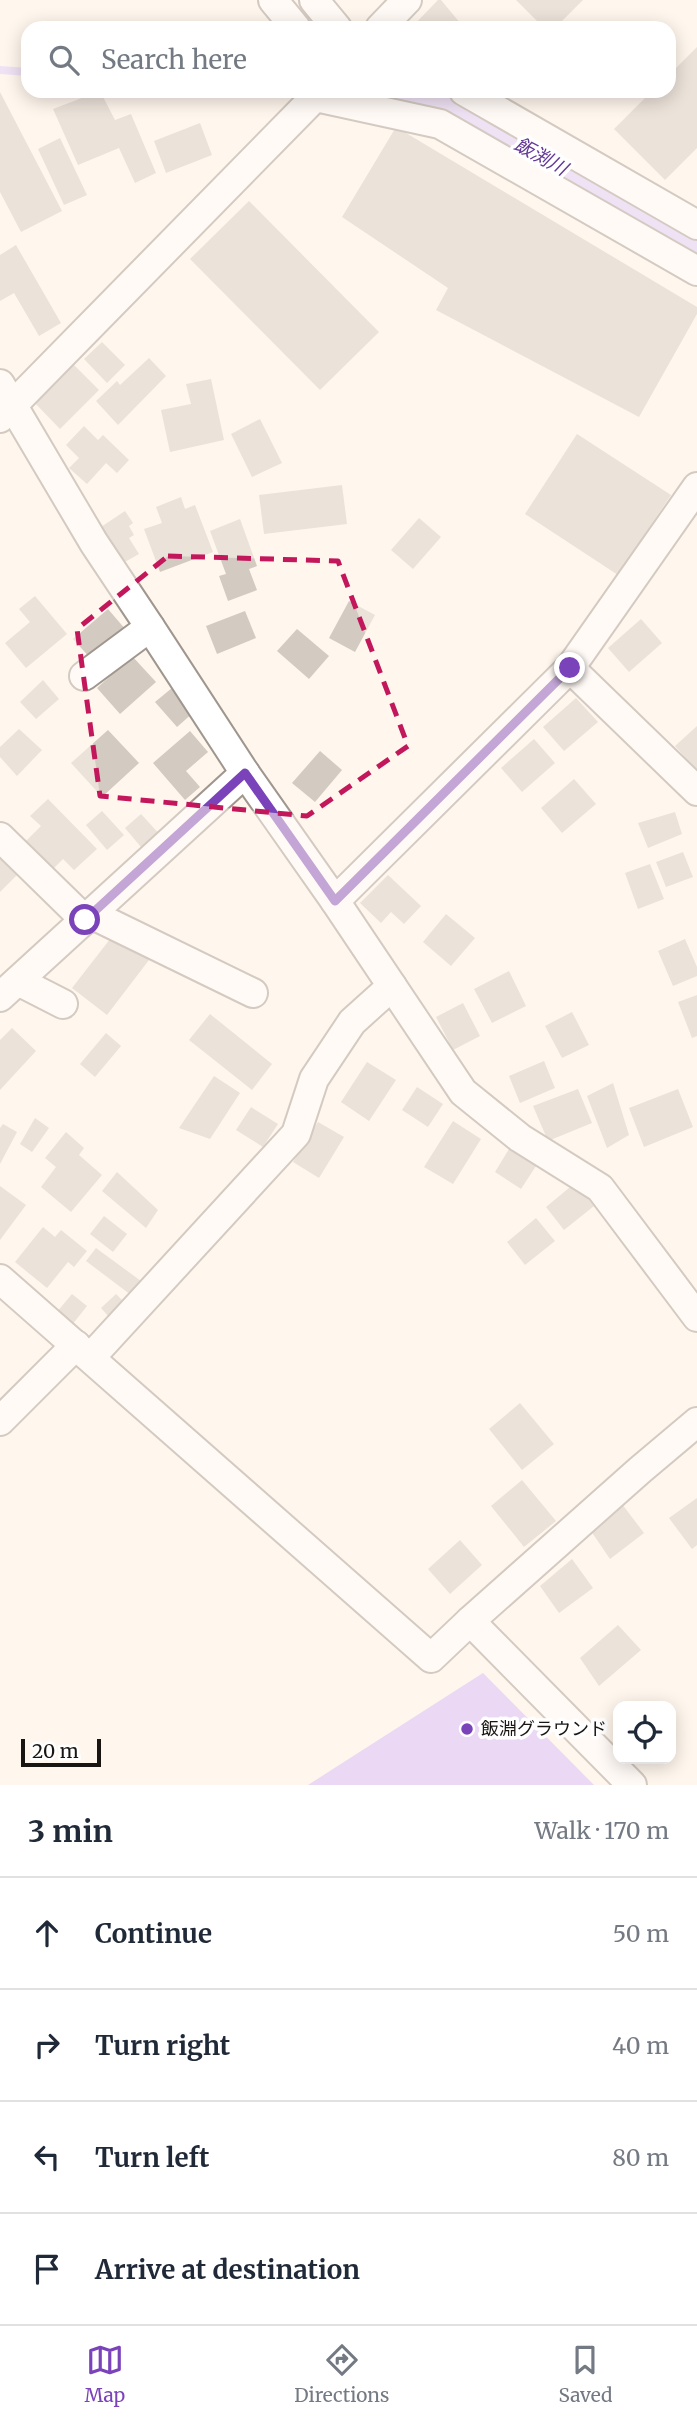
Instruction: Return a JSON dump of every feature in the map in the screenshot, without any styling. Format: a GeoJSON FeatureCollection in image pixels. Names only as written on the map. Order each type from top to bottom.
{"type":"FeatureCollection","features":[{"type":"Feature","properties":{"kind":"street"},"geometry":{"type":"LineString","coordinates":[[273,0],[290,21]]}},
{"type":"Feature","properties":{"kind":"street"},"geometry":{"type":"LineString","coordinates":[[314,0],[331,21]]}},
{"type":"Feature","properties":{"kind":"street"},"geometry":{"type":"LineString","coordinates":[[387,21],[407,0]]}},
{"type":"Feature","properties":{"kind":"street"},"geometry":{"type":"LineString","coordinates":[[314,98],[4,403],[245,773],[463,1092],[520,1138],[600,1188],[697,1317]]}},
{"type":"Feature","properties":{"kind":"street"},"geometry":{"type":"LineString","coordinates":[[334,98],[440,124],[697,271]]}},
{"type":"Feature","properties":{"kind":"street"},"geometry":{"type":"LineString","coordinates":[[476,98],[697,225]]}},
{"type":"Feature","properties":{"kind":"street"},"geometry":{"type":"LineString","coordinates":[[335,901],[570,668],[697,487]]}},
{"type":"Feature","properties":{"kind":"street"},"geometry":{"type":"LineString","coordinates":[[84,676],[150,627]]}},
{"type":"Feature","properties":{"kind":"street"},"geometry":{"type":"LineString","coordinates":[[570,668],[697,791]]}},
{"type":"Feature","properties":{"kind":"street"},"geometry":{"type":"LineString","coordinates":[[9,989],[245,773]]}},
{"type":"Feature","properties":{"kind":"street"},"geometry":{"type":"LineString","coordinates":[[0,837],[88,917],[253,993]]}},
{"type":"Feature","properties":{"kind":"street"},"geometry":{"type":"LineString","coordinates":[[0,1421],[84,1351],[296,1134],[314,1079],[352,1022],[392,986]]}},
{"type":"Feature","properties":{"kind":"street"},"geometry":{"type":"LineString","coordinates":[[9,989],[62,1004]]}},
{"type":"Feature","properties":{"kind":"street"},"geometry":{"type":"LineString","coordinates":[[0,1279],[431,1658],[640,1469],[697,1422]]}},
{"type":"Feature","properties":{"kind":"street"},"geometry":{"type":"LineString","coordinates":[[470,1621],[632,1785]]}},
{"type":"Feature","properties":{"kind":"highlighted area"},"geometry":{"type":"Polygon","coordinates":[[[168,556],[338,561],[408,746],[307,816],[100,796],[77,629],[168,556]]]}},
{"type":"Feature","properties":{"kind":"shaded area","name":"飯淵グラウンド"},"geometry":{"type":"Polygon","coordinates":[[[483,1673],[594,1785],[308,1785],[483,1673]]]}},
{"type":"Feature","properties":{"kind":"building"},"geometry":{"type":"Polygon","coordinates":[[[441,0],[458,21],[418,21],[441,0]]]}},
{"type":"Feature","properties":{"kind":"building"},"geometry":{"type":"Polygon","coordinates":[[[516,0],[583,0],[562,21],[537,21],[516,0]]]}},
{"type":"Feature","properties":{"kind":"building"},"geometry":{"type":"Polygon","coordinates":[[[697,47],[697,148],[665,180],[614,129],[645,98],[676,98],[676,68],[697,47]]]}},
{"type":"Feature","properties":{"kind":"building"},"geometry":{"type":"Polygon","coordinates":[[[0,92],[62,211],[21,232],[0,192],[0,92]]]}},
{"type":"Feature","properties":{"kind":"building"},"geometry":{"type":"Polygon","coordinates":[[[82,98],[104,98],[115,120],[131,114],[156,173],[135,183],[119,148],[78,165],[53,109],[82,98]]]}},
{"type":"Feature","properties":{"kind":"building"},"geometry":{"type":"Polygon","coordinates":[[[200,123],[212,155],[166,173],[154,141],[200,123]]]}},
{"type":"Feature","properties":{"kind":"building"},"geometry":{"type":"Polygon","coordinates":[[[396,127],[697,307],[697,314],[639,417],[436,310],[448,288],[342,217],[396,127]]]}},
{"type":"Feature","properties":{"kind":"building"},"geometry":{"type":"Polygon","coordinates":[[[60,138],[87,195],[64,205],[38,149],[60,138]]]}},
{"type":"Feature","properties":{"kind":"building"},"geometry":{"type":"Polygon","coordinates":[[[249,201],[379,332],[320,390],[190,259],[249,201]]]}},
{"type":"Feature","properties":{"kind":"building"},"geometry":{"type":"Polygon","coordinates":[[[16,245],[61,323],[39,336],[14,293],[0,301],[0,255],[16,245]]]}},
{"type":"Feature","properties":{"kind":"building"},"geometry":{"type":"Polygon","coordinates":[[[102,342],[125,365],[107,383],[84,359],[102,342]]]}},
{"type":"Feature","properties":{"kind":"building"},"geometry":{"type":"Polygon","coordinates":[[[149,358],[166,376],[118,425],[96,401],[117,381],[120,385],[149,358]]]}},
{"type":"Feature","properties":{"kind":"building"},"geometry":{"type":"Polygon","coordinates":[[[71,362],[99,390],[60,429],[32,400],[71,362]]]}},
{"type":"Feature","properties":{"kind":"building"},"geometry":{"type":"Polygon","coordinates":[[[211,379],[224,440],[170,452],[161,410],[191,404],[186,384],[211,379]]]}},
{"type":"Feature","properties":{"kind":"building"},"geometry":{"type":"Polygon","coordinates":[[[260,419],[282,463],[252,477],[231,434],[260,419]]]}},
{"type":"Feature","properties":{"kind":"building"},"geometry":{"type":"Polygon","coordinates":[[[84,426],[98,440],[103,435],[129,460],[117,473],[106,463],[87,484],[69,468],[79,458],[66,445],[84,426]]]}},
{"type":"Feature","properties":{"kind":"building"},"geometry":{"type":"Polygon","coordinates":[[[577,434],[671,495],[618,575],[525,514],[577,434]]]}},
{"type":"Feature","properties":{"kind":"building"},"geometry":{"type":"Polygon","coordinates":[[[342,485],[347,524],[264,534],[259,495],[342,485]]]}},
{"type":"Feature","properties":{"kind":"building"},"geometry":{"type":"Polygon","coordinates":[[[181,497],[185,509],[195,505],[213,552],[160,572],[144,529],[162,523],[156,507],[181,497]]]}},
{"type":"Feature","properties":{"kind":"building"},"geometry":{"type":"Polygon","coordinates":[[[125,511],[133,523],[129,526],[134,535],[129,538],[139,554],[123,563],[101,527],[125,511]]]}},
{"type":"Feature","properties":{"kind":"building"},"geometry":{"type":"Polygon","coordinates":[[[419,518],[441,537],[413,569],[391,550],[419,518]]]}},
{"type":"Feature","properties":{"kind":"building"},"geometry":{"type":"Polygon","coordinates":[[[240,519],[257,566],[249,569],[257,590],[228,601],[219,576],[226,574],[210,531],[240,519]]]}},
{"type":"Feature","properties":{"kind":"building"},"geometry":{"type":"Polygon","coordinates":[[[35,596],[67,634],[26,668],[5,643],[30,622],[19,609],[35,596]]]}},
{"type":"Feature","properties":{"kind":"building"},"geometry":{"type":"Polygon","coordinates":[[[349,601],[375,615],[355,652],[329,638],[349,601]]]}},
{"type":"Feature","properties":{"kind":"building"},"geometry":{"type":"Polygon","coordinates":[[[108,609],[126,630],[92,660],[73,639],[108,609]]]}},
{"type":"Feature","properties":{"kind":"building"},"geometry":{"type":"Polygon","coordinates":[[[245,611],[256,638],[217,654],[206,626],[245,611]]]}},
{"type":"Feature","properties":{"kind":"building"},"geometry":{"type":"Polygon","coordinates":[[[641,619],[662,643],[629,672],[608,648],[641,619]]]}},
{"type":"Feature","properties":{"kind":"building"},"geometry":{"type":"Polygon","coordinates":[[[297,629],[329,656],[309,679],[277,651],[297,629]]]}},
{"type":"Feature","properties":{"kind":"building"},"geometry":{"type":"Polygon","coordinates":[[[132,656],[156,682],[120,714],[97,688],[132,656]]]}},
{"type":"Feature","properties":{"kind":"building"},"geometry":{"type":"Polygon","coordinates":[[[43,680],[59,699],[36,719],[20,702],[43,680]]]}},
{"type":"Feature","properties":{"kind":"building"},"geometry":{"type":"Polygon","coordinates":[[[172,688],[194,712],[177,727],[155,702],[172,688]]]}},
{"type":"Feature","properties":{"kind":"building"},"geometry":{"type":"Polygon","coordinates":[[[576,698],[598,722],[564,751],[543,727],[576,698]]]}},
{"type":"Feature","properties":{"kind":"building"},"geometry":{"type":"Polygon","coordinates":[[[697,726],[697,771],[675,746],[697,726]]]}},
{"type":"Feature","properties":{"kind":"building"},"geometry":{"type":"Polygon","coordinates":[[[19,729],[42,750],[17,776],[0,757],[0,747],[19,729]]]}},
{"type":"Feature","properties":{"kind":"building"},"geometry":{"type":"Polygon","coordinates":[[[108,730],[139,763],[102,797],[71,763],[108,730]]]}},
{"type":"Feature","properties":{"kind":"building"},"geometry":{"type":"Polygon","coordinates":[[[190,731],[208,752],[186,771],[200,787],[185,800],[153,763],[190,731]]]}},
{"type":"Feature","properties":{"kind":"building"},"geometry":{"type":"Polygon","coordinates":[[[534,739],[555,763],[522,792],[501,768],[534,739]]]}},
{"type":"Feature","properties":{"kind":"building"},"geometry":{"type":"Polygon","coordinates":[[[320,751],[342,770],[315,802],[292,783],[320,751]]]}},
{"type":"Feature","properties":{"kind":"building"},"geometry":{"type":"Polygon","coordinates":[[[574,779],[596,804],[562,833],[541,808],[574,779]]]}},
{"type":"Feature","properties":{"kind":"building"},"geometry":{"type":"Polygon","coordinates":[[[48,799],[97,849],[74,870],[63,859],[50,872],[23,844],[41,826],[30,816],[48,799]]]}},
{"type":"Feature","properties":{"kind":"building"},"geometry":{"type":"Polygon","coordinates":[[[102,811],[124,835],[107,850],[86,825],[102,811]]]}},
{"type":"Feature","properties":{"kind":"building"},"geometry":{"type":"Polygon","coordinates":[[[675,812],[682,834],[648,848],[638,823],[675,812]]]}},
{"type":"Feature","properties":{"kind":"building"},"geometry":{"type":"Polygon","coordinates":[[[141,814],[163,838],[146,853],[125,828],[141,814]]]}},
{"type":"Feature","properties":{"kind":"building"},"geometry":{"type":"Polygon","coordinates":[[[683,852],[693,877],[666,887],[656,862],[683,852]]]}},
{"type":"Feature","properties":{"kind":"building"},"geometry":{"type":"Polygon","coordinates":[[[0,857],[17,875],[0,892],[0,857]]]}},
{"type":"Feature","properties":{"kind":"building"},"geometry":{"type":"Polygon","coordinates":[[[650,864],[664,899],[638,909],[625,873],[650,864]]]}},
{"type":"Feature","properties":{"kind":"building"},"geometry":{"type":"Polygon","coordinates":[[[388,875],[421,906],[404,924],[391,912],[381,923],[360,903],[388,875]]]}},
{"type":"Feature","properties":{"kind":"building"},"geometry":{"type":"Polygon","coordinates":[[[446,914],[475,938],[451,966],[423,942],[446,914]]]}},
{"type":"Feature","properties":{"kind":"building"},"geometry":{"type":"Polygon","coordinates":[[[114,934],[149,960],[107,1015],[72,988],[114,934]]]}},
{"type":"Feature","properties":{"kind":"building"},"geometry":{"type":"Polygon","coordinates":[[[685,939],[697,967],[697,976],[673,986],[658,951],[685,939]]]}},
{"type":"Feature","properties":{"kind":"building"},"geometry":{"type":"Polygon","coordinates":[[[509,971],[526,1006],[492,1023],[474,989],[509,971]]]}},
{"type":"Feature","properties":{"kind":"building"},"geometry":{"type":"Polygon","coordinates":[[[697,995],[697,1036],[692,1038],[678,1002],[697,995]]]}},
{"type":"Feature","properties":{"kind":"building"},"geometry":{"type":"Polygon","coordinates":[[[463,1003],[480,1036],[453,1050],[436,1017],[463,1003]]]}},
{"type":"Feature","properties":{"kind":"building"},"geometry":{"type":"Polygon","coordinates":[[[572,1012],[589,1045],[562,1058],[545,1026],[572,1012]]]}},
{"type":"Feature","properties":{"kind":"building"},"geometry":{"type":"Polygon","coordinates":[[[210,1014],[272,1064],[252,1090],[189,1040],[210,1014]]]}},
{"type":"Feature","properties":{"kind":"building"},"geometry":{"type":"Polygon","coordinates":[[[12,1028],[36,1051],[0,1090],[0,1040],[12,1028]]]}},
{"type":"Feature","properties":{"kind":"building"},"geometry":{"type":"Polygon","coordinates":[[[106,1033],[121,1046],[95,1077],[80,1064],[106,1033]]]}},
{"type":"Feature","properties":{"kind":"building"},"geometry":{"type":"Polygon","coordinates":[[[544,1061],[555,1088],[520,1103],[509,1076],[544,1061]]]}},
{"type":"Feature","properties":{"kind":"building"},"geometry":{"type":"Polygon","coordinates":[[[367,1062],[396,1080],[369,1121],[341,1102],[367,1062]]]}},
{"type":"Feature","properties":{"kind":"building"},"geometry":{"type":"Polygon","coordinates":[[[214,1076],[240,1093],[210,1139],[179,1128],[214,1076]]]}},
{"type":"Feature","properties":{"kind":"building"},"geometry":{"type":"Polygon","coordinates":[[[613,1083],[629,1135],[607,1148],[587,1096],[613,1083]]]}},
{"type":"Feature","properties":{"kind":"building"},"geometry":{"type":"Polygon","coordinates":[[[417,1087],[443,1104],[428,1127],[402,1110],[417,1087]]]}},
{"type":"Feature","properties":{"kind":"building"},"geometry":{"type":"Polygon","coordinates":[[[578,1089],[592,1123],[548,1141],[533,1106],[578,1089]]]}},
{"type":"Feature","properties":{"kind":"building"},"geometry":{"type":"Polygon","coordinates":[[[678,1089],[693,1127],[644,1147],[629,1108],[678,1089]]]}},
{"type":"Feature","properties":{"kind":"building"},"geometry":{"type":"Polygon","coordinates":[[[251,1107],[278,1124],[263,1147],[236,1130],[251,1107]]]}},
{"type":"Feature","properties":{"kind":"building"},"geometry":{"type":"Polygon","coordinates":[[[35,1118],[49,1128],[32,1152],[20,1144],[35,1118]]]}},
{"type":"Feature","properties":{"kind":"building"},"geometry":{"type":"Polygon","coordinates":[[[453,1121],[481,1139],[453,1184],[424,1167],[453,1121]]]}},
{"type":"Feature","properties":{"kind":"building"},"geometry":{"type":"Polygon","coordinates":[[[318,1122],[344,1137],[319,1178],[293,1162],[318,1122]]]}},
{"type":"Feature","properties":{"kind":"building"},"geometry":{"type":"Polygon","coordinates":[[[3,1124],[17,1132],[0,1164],[0,1128],[3,1124]]]}},
{"type":"Feature","properties":{"kind":"building"},"geometry":{"type":"Polygon","coordinates":[[[66,1132],[84,1148],[79,1155],[102,1175],[71,1212],[41,1187],[56,1167],[45,1158],[66,1132]]]}},
{"type":"Feature","properties":{"kind":"building"},"geometry":{"type":"Polygon","coordinates":[[[509,1149],[536,1166],[521,1189],[495,1172],[509,1149]]]}},
{"type":"Feature","properties":{"kind":"building"},"geometry":{"type":"Polygon","coordinates":[[[117,1172],[158,1210],[146,1228],[102,1191],[117,1172]]]}},
{"type":"Feature","properties":{"kind":"building"},"geometry":{"type":"Polygon","coordinates":[[[575,1183],[594,1206],[564,1230],[546,1207],[575,1183]]]}},
{"type":"Feature","properties":{"kind":"building"},"geometry":{"type":"Polygon","coordinates":[[[0,1186],[26,1205],[0,1240],[0,1186]]]}},
{"type":"Feature","properties":{"kind":"building"},"geometry":{"type":"Polygon","coordinates":[[[104,1216],[127,1234],[113,1252],[90,1234],[104,1216]]]}},
{"type":"Feature","properties":{"kind":"building"},"geometry":{"type":"Polygon","coordinates":[[[536,1218],[555,1241],[525,1265],[507,1242],[536,1218]]]}},
{"type":"Feature","properties":{"kind":"building"},"geometry":{"type":"Polygon","coordinates":[[[43,1227],[55,1237],[61,1230],[87,1251],[74,1267],[68,1262],[47,1288],[15,1262],[43,1227]]]}},
{"type":"Feature","properties":{"kind":"building"},"geometry":{"type":"Polygon","coordinates":[[[96,1248],[141,1281],[131,1295],[86,1261],[96,1248]]]}},
{"type":"Feature","properties":{"kind":"building"},"geometry":{"type":"Polygon","coordinates":[[[72,1294],[87,1306],[72,1325],[56,1313],[72,1294]]]}},
{"type":"Feature","properties":{"kind":"building"},"geometry":{"type":"Polygon","coordinates":[[[116,1294],[124,1302],[109,1317],[101,1308],[116,1294]]]}},
{"type":"Feature","properties":{"kind":"building"},"geometry":{"type":"Polygon","coordinates":[[[520,1403],[554,1444],[522,1470],[489,1429],[520,1403]]]}},
{"type":"Feature","properties":{"kind":"building"},"geometry":{"type":"Polygon","coordinates":[[[522,1480],[556,1521],[524,1547],[491,1506],[522,1480]]]}},
{"type":"Feature","properties":{"kind":"building"},"geometry":{"type":"Polygon","coordinates":[[[697,1498],[697,1545],[692,1549],[669,1518],[697,1498]]]}},
{"type":"Feature","properties":{"kind":"building"},"geometry":{"type":"Polygon","coordinates":[[[622,1504],[644,1533],[610,1559],[591,1531],[622,1504]]]}},
{"type":"Feature","properties":{"kind":"building"},"geometry":{"type":"Polygon","coordinates":[[[460,1540],[482,1565],[450,1594],[428,1569],[460,1540]]]}},
{"type":"Feature","properties":{"kind":"building"},"geometry":{"type":"Polygon","coordinates":[[[572,1559],[593,1588],[559,1613],[540,1586],[572,1559]]]}},
{"type":"Feature","properties":{"kind":"building"},"geometry":{"type":"Polygon","coordinates":[[[618,1625],[641,1650],[599,1686],[580,1658],[618,1625]]]}},
{"type":"Feature","properties":{"kind":"waterway"},"geometry":{"type":"LineString","coordinates":[[0,70],[21,72]]}},
{"type":"Feature","properties":{"kind":"waterway","name":"飯渕川"},"geometry":{"type":"LineString","coordinates":[[402,98],[443,103],[697,242]]}},
{"type":"Feature","properties":{"kind":"place","name":"飯淵グラウンド"},"geometry":{"type":"Point","coordinates":[467,1729]}},
{"type":"Feature","properties":{"kind":"route"},"geometry":{"type":"LineString","coordinates":[[85,920],[245,773],[335,901],[570,668]]}}]}
